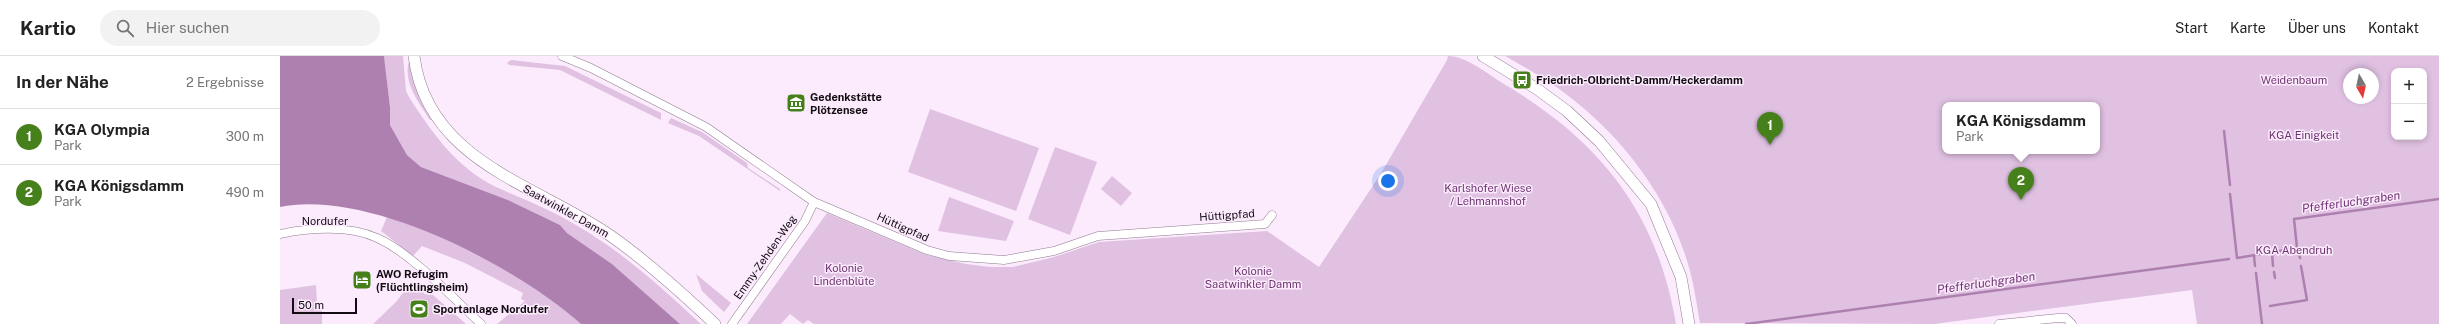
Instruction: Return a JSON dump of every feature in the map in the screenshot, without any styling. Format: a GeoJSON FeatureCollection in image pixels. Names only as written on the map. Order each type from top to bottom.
{"type":"FeatureCollection","features":[{"type":"Feature","properties":{"kind":"main road","name":"Saatwinkler Damm"},"geometry":{"type":"LineString","coordinates":[[414,56],[420,78],[431,107],[450,134],[485,164],[580,216],[626,246],[715,324]]}},
{"type":"Feature","properties":{"kind":"main road","name":"Saatwinkler Damm"},"geometry":{"type":"LineString","coordinates":[[421,56],[429,91],[450,134]]}},
{"type":"Feature","properties":{"kind":"main road"},"geometry":{"type":"LineString","coordinates":[[1483,56],[1537,89],[1567,112],[1599,141],[1651,204],[1681,277],[1689,324]]}},
{"type":"Feature","properties":{"kind":"street","name":"Hüttigpfad"},"geometry":{"type":"LineString","coordinates":[[562,56],[591,68],[706,127],[814,202],[927,250],[949,256],[989,261],[1032,256],[1098,236],[1266,224],[1272,216]]}},
{"type":"Feature","properties":{"kind":"street","name":"Emmy-Zehden-Weg"},"geometry":{"type":"LineString","coordinates":[[732,324],[805,221],[814,202]]}},
{"type":"Feature","properties":{"kind":"street","name":"Nordufer"},"geometry":{"type":"LineString","coordinates":[[280,234],[346,230],[377,238],[396,249],[481,324]]}},
{"type":"Feature","properties":{"kind":"street"},"geometry":{"type":"LineString","coordinates":[[1999,324],[2066,318],[2072,324]]}},
{"type":"Feature","properties":{"kind":"green space"},"geometry":{"type":"Polygon","coordinates":[[[384,56],[403,56],[406,91],[409,97],[436,136],[457,160],[482,179],[496,187],[560,216],[597,238],[643,273],[701,324],[680,324],[612,264],[567,233],[560,225],[508,200],[421,167],[407,155],[390,125],[390,107],[384,56]]]}},
{"type":"Feature","properties":{"kind":"green space"},"geometry":{"type":"Polygon","coordinates":[[[1448,56],[1462,59],[1477,66],[1538,106],[1569,130],[1596,155],[1619,183],[1639,214],[1655,247],[1667,284],[1676,324],[814,324],[808,320],[803,324],[790,314],[781,324],[747,324],[827,213],[924,254],[966,264],[990,267],[1013,267],[1054,257],[1099,242],[1267,231],[1319,267],[1380,175],[1448,56]]]}},
{"type":"Feature","properties":{"kind":"green space"},"geometry":{"type":"Polygon","coordinates":[[[1505,56],[2439,56],[2439,324],[2197,324],[2192,290],[1934,324],[1700,323],[1691,275],[1682,246],[1656,192],[1620,143],[1576,102],[1552,84],[1505,56]]]}},
{"type":"Feature","properties":{"kind":"green space"},"geometry":{"type":"Polygon","coordinates":[[[410,58],[421,99],[433,120],[430,120],[416,99],[409,83],[408,66],[410,58]]]}},
{"type":"Feature","properties":{"kind":"green space"},"geometry":{"type":"Polygon","coordinates":[[[511,60],[565,66],[661,113],[661,120],[560,70],[509,65],[507,63],[511,60]]]}},
{"type":"Feature","properties":{"kind":"green space"},"geometry":{"type":"Polygon","coordinates":[[[930,109],[1039,148],[1016,211],[908,172],[930,109]]]}},
{"type":"Feature","properties":{"kind":"green space"},"geometry":{"type":"Polygon","coordinates":[[[671,118],[702,132],[747,163],[748,168],[780,189],[780,191],[699,136],[668,123],[671,118]]]}},
{"type":"Feature","properties":{"kind":"green space"},"geometry":{"type":"Polygon","coordinates":[[[1055,147],[1097,162],[1070,235],[1028,219],[1055,147]]]}},
{"type":"Feature","properties":{"kind":"green space"},"geometry":{"type":"Polygon","coordinates":[[[1112,176],[1132,193],[1121,206],[1101,189],[1112,176]]]}},
{"type":"Feature","properties":{"kind":"green space"},"geometry":{"type":"Polygon","coordinates":[[[949,197],[1014,221],[1006,241],[938,231],[949,197]]]}},
{"type":"Feature","properties":{"kind":"green space"},"geometry":{"type":"Polygon","coordinates":[[[387,217],[412,225],[438,236],[490,261],[515,275],[561,307],[581,324],[497,324],[525,301],[521,299],[523,293],[465,263],[422,246],[413,256],[381,231],[387,217]]]}},
{"type":"Feature","properties":{"kind":"green space"},"geometry":{"type":"Polygon","coordinates":[[[696,274],[731,303],[724,312],[702,291],[696,274]]]}},
{"type":"Feature","properties":{"kind":"green space","name":"Sportanlage Nordufer"},"geometry":{"type":"Polygon","coordinates":[[[418,282],[425,288],[424,294],[433,295],[466,324],[373,324],[396,302],[409,285],[418,282]]]}},
{"type":"Feature","properties":{"kind":"green space"},"geometry":{"type":"Polygon","coordinates":[[[316,285],[317,303],[322,309],[322,324],[280,324],[280,290],[316,285]]]}},
{"type":"Feature","properties":{"kind":"shaded area"},"geometry":{"type":"Polygon","coordinates":[[[280,56],[384,56],[390,107],[390,125],[407,155],[421,167],[508,200],[560,225],[567,233],[612,264],[680,324],[581,324],[553,302],[519,279],[481,257],[440,237],[397,221],[355,210],[316,204],[280,207],[280,56]]]}},
{"type":"Feature","properties":{"kind":"waterway","name":"Pfefferluchgraben"},"geometry":{"type":"LineString","coordinates":[[2224,131],[2230,185]]}},
{"type":"Feature","properties":{"kind":"waterway","name":"Pfefferluchgraben"},"geometry":{"type":"LineString","coordinates":[[2230,194],[2237,258],[2297,248],[2294,219],[2439,199]]}},
{"type":"Feature","properties":{"kind":"waterway","name":"Pfefferluchgraben"},"geometry":{"type":"LineString","coordinates":[[2297,248],[2300,258]]}},
{"type":"Feature","properties":{"kind":"waterway","name":"Pfefferluchgraben"},"geometry":{"type":"LineString","coordinates":[[2272,253],[2273,266]]}},
{"type":"Feature","properties":{"kind":"waterway"},"geometry":{"type":"LineString","coordinates":[[2254,256],[2255,266]]}},
{"type":"Feature","properties":{"kind":"waterway","name":"Pfefferluchgraben"},"geometry":{"type":"LineString","coordinates":[[1746,324],[2229,259]]}},
{"type":"Feature","properties":{"kind":"waterway","name":"Pfefferluchgraben"},"geometry":{"type":"LineString","coordinates":[[2270,306],[2307,300],[2301,266]]}},
{"type":"Feature","properties":{"kind":"waterway","name":"Pfefferluchgraben"},"geometry":{"type":"LineString","coordinates":[[2274,272],[2275,278]]}},
{"type":"Feature","properties":{"kind":"waterway"},"geometry":{"type":"LineString","coordinates":[[2256,273],[2262,324]]}},
{"type":"Feature","properties":{"kind":"place","name":"Friedrich-Olbricht-Damm/Heckerdamm"},"geometry":{"type":"Point","coordinates":[1522,80]}},
{"type":"Feature","properties":{"kind":"place","name":"Gedenkstätte Plötzensee"},"geometry":{"type":"Point","coordinates":[796,103]}},
{"type":"Feature","properties":{"kind":"place","name":"KGA Olympia"},"geometry":{"type":"Point","coordinates":[1770,145]}},
{"type":"Feature","properties":{"kind":"place","name":"KGA Königsdamm"},"geometry":{"type":"Point","coordinates":[2021,200]}},
{"type":"Feature","properties":{"kind":"place","name":"AWO Refugim (Flüchtlingsheim)"},"geometry":{"type":"Point","coordinates":[362,280]}},
{"type":"Feature","properties":{"kind":"place","name":"Sportanlage Nordufer"},"geometry":{"type":"Point","coordinates":[419,309]}},
{"type":"Feature","properties":{"kind":"park label","name":"Weidenbaum"},"geometry":{"type":"Point","coordinates":[2294,80]}},
{"type":"Feature","properties":{"kind":"park label","name":"KGA Einigkeit"},"geometry":{"type":"Point","coordinates":[2304,135]}},
{"type":"Feature","properties":{"kind":"park label","name":"Karlshofer Wiese / Lehmannshof"},"geometry":{"type":"Point","coordinates":[1488,194]}},
{"type":"Feature","properties":{"kind":"park label","name":"KGA Abendruh"},"geometry":{"type":"Point","coordinates":[2294,250]}},
{"type":"Feature","properties":{"kind":"park label","name":"Kolonie Lindenblüte"},"geometry":{"type":"Point","coordinates":[844,274]}},
{"type":"Feature","properties":{"kind":"park label","name":"Kolonie Saatwinkler Damm"},"geometry":{"type":"Point","coordinates":[1253,277]}}]}
